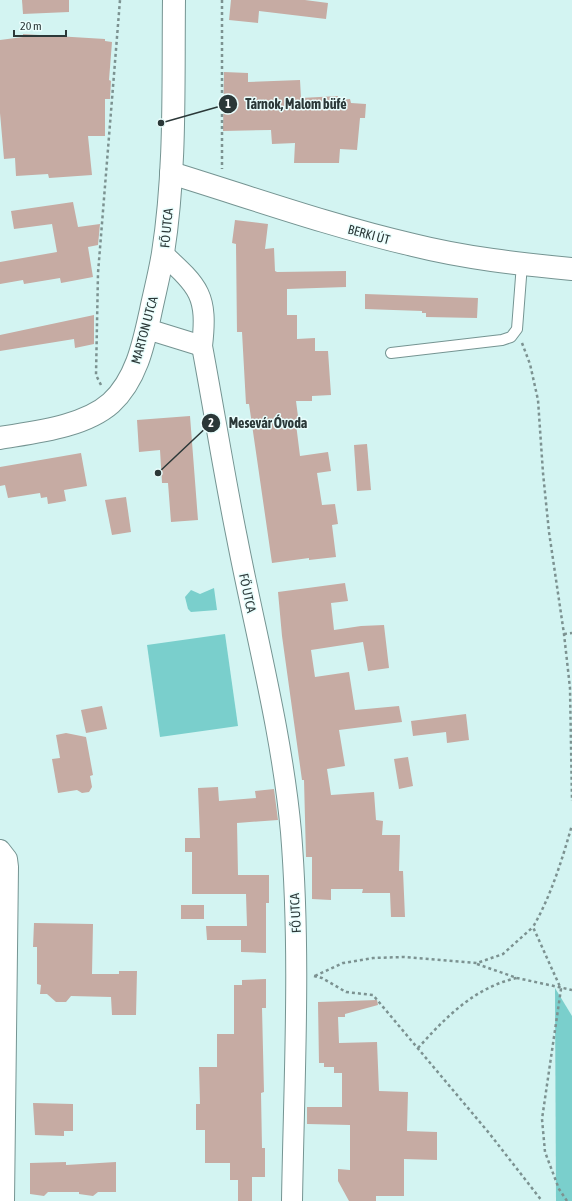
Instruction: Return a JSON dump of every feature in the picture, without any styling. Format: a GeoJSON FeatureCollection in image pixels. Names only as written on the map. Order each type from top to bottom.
{"type":"FeatureCollection","features":[{"type":"Feature","properties":{"kind":"street","name":"FŐ UTCA"},"geometry":{"type":"LineString","coordinates":[[174,0],[172,173],[163,254],[196,286],[203,304],[205,321],[202,346],[237,538],[281,757],[291,831],[298,955],[292,1201]]}},
{"type":"Feature","properties":{"kind":"street","name":"BERKI ÚT"},"geometry":{"type":"LineString","coordinates":[[172,173],[359,232],[414,246],[471,257],[572,269]]}},
{"type":"Feature","properties":{"kind":"street","name":"MARTON UTCA"},"geometry":{"type":"LineString","coordinates":[[0,438],[73,423],[111,403],[125,386],[136,365],[146,329],[163,254]]}},
{"type":"Feature","properties":{"kind":"street"},"geometry":{"type":"LineString","coordinates":[[146,329],[202,346]]}},
{"type":"Feature","properties":{"kind":"street"},"geometry":{"type":"LineString","coordinates":[[2,851],[7,859],[8,867],[4,1201]]}},
{"type":"Feature","properties":{"kind":"lane"},"geometry":{"type":"LineString","coordinates":[[391,353],[502,340],[511,337],[517,329],[522,264]]}},
{"type":"Feature","properties":{"kind":"path"},"geometry":{"type":"LineString","coordinates":[[111,403],[96,375],[98,280],[120,0]]}},
{"type":"Feature","properties":{"kind":"path"},"geometry":{"type":"LineString","coordinates":[[220,188],[222,176],[222,0]]}},
{"type":"Feature","properties":{"kind":"path"},"geometry":{"type":"LineString","coordinates":[[517,329],[530,364],[538,400],[542,473],[548,532],[564,634],[570,688],[572,801]]}},
{"type":"Feature","properties":{"kind":"path"},"geometry":{"type":"LineString","coordinates":[[564,634],[572,633]]}},
{"type":"Feature","properties":{"kind":"path"},"geometry":{"type":"LineString","coordinates":[[477,964],[503,954],[533,927],[541,913],[562,860],[572,825]]}},
{"type":"Feature","properties":{"kind":"path"},"geometry":{"type":"LineString","coordinates":[[533,927],[561,989],[542,1119],[545,1152],[559,1189],[567,1201]]}},
{"type":"Feature","properties":{"kind":"path"},"geometry":{"type":"LineString","coordinates":[[542,1201],[489,1133],[373,995],[346,992],[338,989],[322,978],[314,976],[343,963],[373,958],[404,957],[477,964],[517,978],[561,989],[572,990]]}},
{"type":"Feature","properties":{"kind":"path"},"geometry":{"type":"LineString","coordinates":[[418,1048],[450,1013],[471,998],[494,985],[517,978]]}},
{"type":"Feature","properties":{"kind":"shaded area"},"geometry":{"type":"Polygon","coordinates":[[[214,588],[217,610],[191,612],[188,609],[185,597],[191,590],[200,594],[214,588]]]}},
{"type":"Feature","properties":{"kind":"shaded area"},"geometry":{"type":"Polygon","coordinates":[[[225,634],[238,726],[160,737],[147,645],[225,634]]]}},
{"type":"Feature","properties":{"kind":"shaded area"},"geometry":{"type":"Polygon","coordinates":[[[555,988],[572,1016],[572,1201],[556,1201],[555,988]]]}},
{"type":"Feature","properties":{"kind":"building"},"geometry":{"type":"Polygon","coordinates":[[[22,0],[69,0],[69,12],[23,14],[22,0]]]}},
{"type":"Feature","properties":{"kind":"building"},"geometry":{"type":"Polygon","coordinates":[[[231,0],[305,0],[328,3],[326,19],[259,11],[258,23],[229,20],[231,0]]]}},
{"type":"Feature","properties":{"kind":"building"},"geometry":{"type":"Polygon","coordinates":[[[23,34],[105,39],[105,41],[112,42],[109,80],[111,81],[110,99],[105,99],[105,136],[88,136],[92,175],[49,178],[48,174],[16,176],[15,158],[4,159],[0,113],[0,40],[23,37],[23,34]]]}},
{"type":"Feature","properties":{"kind":"building"},"geometry":{"type":"Polygon","coordinates":[[[224,72],[248,73],[248,82],[300,80],[301,98],[338,96],[338,100],[350,99],[351,103],[366,104],[365,118],[360,118],[357,150],[340,149],[339,163],[294,163],[295,143],[272,144],[271,130],[223,131],[224,72]]]}},
{"type":"Feature","properties":{"kind":"building"},"geometry":{"type":"Polygon","coordinates":[[[73,202],[78,227],[100,224],[98,245],[88,247],[93,277],[61,283],[60,278],[24,284],[23,280],[0,284],[0,262],[57,252],[52,224],[14,229],[11,211],[73,202]]]}},
{"type":"Feature","properties":{"kind":"building"},"geometry":{"type":"Polygon","coordinates":[[[235,220],[268,224],[265,249],[274,248],[275,271],[277,272],[346,271],[346,287],[287,289],[287,315],[297,315],[297,339],[315,338],[315,351],[328,351],[331,395],[312,396],[312,401],[296,401],[299,424],[296,424],[300,456],[328,452],[331,471],[317,473],[322,505],[335,504],[338,524],[332,525],[336,557],[309,560],[309,558],[272,563],[249,404],[246,404],[242,332],[237,332],[236,244],[232,243],[235,220]]]}},
{"type":"Feature","properties":{"kind":"building"},"geometry":{"type":"Polygon","coordinates":[[[365,294],[478,298],[477,318],[426,317],[426,313],[422,313],[422,311],[365,309],[365,294]]]}},
{"type":"Feature","properties":{"kind":"building"},"geometry":{"type":"Polygon","coordinates":[[[94,315],[94,344],[75,348],[74,339],[0,351],[0,335],[94,315]]]}},
{"type":"Feature","properties":{"kind":"building"},"geometry":{"type":"Polygon","coordinates":[[[190,416],[198,520],[171,522],[168,483],[162,483],[160,450],[139,452],[137,420],[190,416]]]}},
{"type":"Feature","properties":{"kind":"building"},"geometry":{"type":"Polygon","coordinates":[[[367,444],[371,490],[357,491],[354,445],[367,444]]]}},
{"type":"Feature","properties":{"kind":"building"},"geometry":{"type":"Polygon","coordinates":[[[81,453],[87,486],[64,490],[66,501],[48,504],[47,497],[41,498],[40,493],[8,498],[5,485],[0,486],[0,467],[81,453]]]}},
{"type":"Feature","properties":{"kind":"building"},"geometry":{"type":"Polygon","coordinates":[[[126,497],[131,532],[112,535],[105,500],[126,497]]]}},
{"type":"Feature","properties":{"kind":"building"},"geometry":{"type":"Polygon","coordinates":[[[345,583],[348,601],[331,603],[334,630],[361,626],[384,625],[389,668],[368,671],[363,642],[311,650],[315,677],[349,672],[355,710],[399,706],[402,722],[339,730],[345,766],[327,769],[331,795],[374,792],[376,820],[383,821],[382,835],[400,835],[399,871],[403,871],[405,917],[391,917],[390,893],[362,893],[363,889],[331,889],[331,900],[312,899],[312,857],[306,857],[304,780],[302,780],[282,636],[278,592],[345,583]]]}},
{"type":"Feature","properties":{"kind":"building"},"geometry":{"type":"Polygon","coordinates":[[[102,706],[107,729],[86,733],[81,710],[102,706]]]}},
{"type":"Feature","properties":{"kind":"building"},"geometry":{"type":"Polygon","coordinates":[[[466,714],[469,740],[447,743],[446,732],[413,736],[411,721],[466,714]]]}},
{"type":"Feature","properties":{"kind":"building"},"geometry":{"type":"Polygon","coordinates":[[[66,733],[86,737],[93,775],[90,776],[92,787],[89,792],[82,793],[77,790],[58,793],[52,759],[60,758],[56,735],[66,733]]]}},
{"type":"Feature","properties":{"kind":"building"},"geometry":{"type":"Polygon","coordinates":[[[408,757],[413,786],[399,789],[394,759],[408,757]]]}},
{"type":"Feature","properties":{"kind":"building"},"geometry":{"type":"Polygon","coordinates":[[[218,787],[219,801],[256,798],[255,791],[274,789],[278,820],[237,823],[238,875],[269,875],[269,903],[266,903],[266,953],[241,952],[241,940],[207,940],[206,926],[247,926],[246,894],[192,894],[192,852],[185,852],[185,838],[200,838],[198,788],[218,787]]]}},
{"type":"Feature","properties":{"kind":"building"},"geometry":{"type":"Polygon","coordinates":[[[181,905],[204,905],[204,919],[181,919],[181,905]]]}},
{"type":"Feature","properties":{"kind":"building"},"geometry":{"type":"Polygon","coordinates":[[[34,923],[93,924],[92,974],[119,974],[119,971],[137,971],[136,1015],[112,1015],[111,997],[71,996],[66,1002],[56,1002],[47,994],[40,994],[41,985],[37,984],[37,947],[33,947],[34,923]]]}},
{"type":"Feature","properties":{"kind":"building"},"geometry":{"type":"Polygon","coordinates":[[[266,979],[266,1008],[262,1008],[264,1092],[261,1093],[262,1148],[265,1148],[265,1177],[252,1177],[252,1201],[238,1201],[238,1180],[230,1180],[230,1163],[205,1163],[205,1130],[196,1130],[196,1104],[200,1104],[199,1067],[217,1067],[217,1034],[234,1034],[234,985],[242,985],[242,980],[266,979]]]}},
{"type":"Feature","properties":{"kind":"building"},"geometry":{"type":"Polygon","coordinates":[[[377,1000],[378,1005],[345,1014],[345,1017],[338,1017],[339,1043],[377,1042],[379,1091],[408,1092],[407,1131],[437,1132],[437,1160],[404,1159],[404,1196],[376,1196],[376,1201],[349,1201],[338,1181],[338,1169],[350,1170],[350,1125],[307,1124],[307,1107],[342,1107],[342,1073],[334,1073],[334,1067],[324,1067],[324,1063],[319,1063],[318,1002],[377,1000]]]}},
{"type":"Feature","properties":{"kind":"building"},"geometry":{"type":"Polygon","coordinates":[[[33,1103],[73,1104],[73,1131],[64,1131],[64,1136],[35,1135],[33,1103]]]}},
{"type":"Feature","properties":{"kind":"building"},"geometry":{"type":"Polygon","coordinates":[[[66,1162],[66,1165],[116,1162],[116,1192],[98,1192],[93,1196],[79,1194],[79,1192],[48,1192],[44,1196],[30,1194],[30,1163],[66,1162]]]}},
{"type":"Feature","properties":{"kind":"place","name":"Tárnok, Malom büfé"},"geometry":{"type":"Point","coordinates":[161,123]}},
{"type":"Feature","properties":{"kind":"place","name":"Mesevár Óvoda"},"geometry":{"type":"Point","coordinates":[158,473]}}]}
